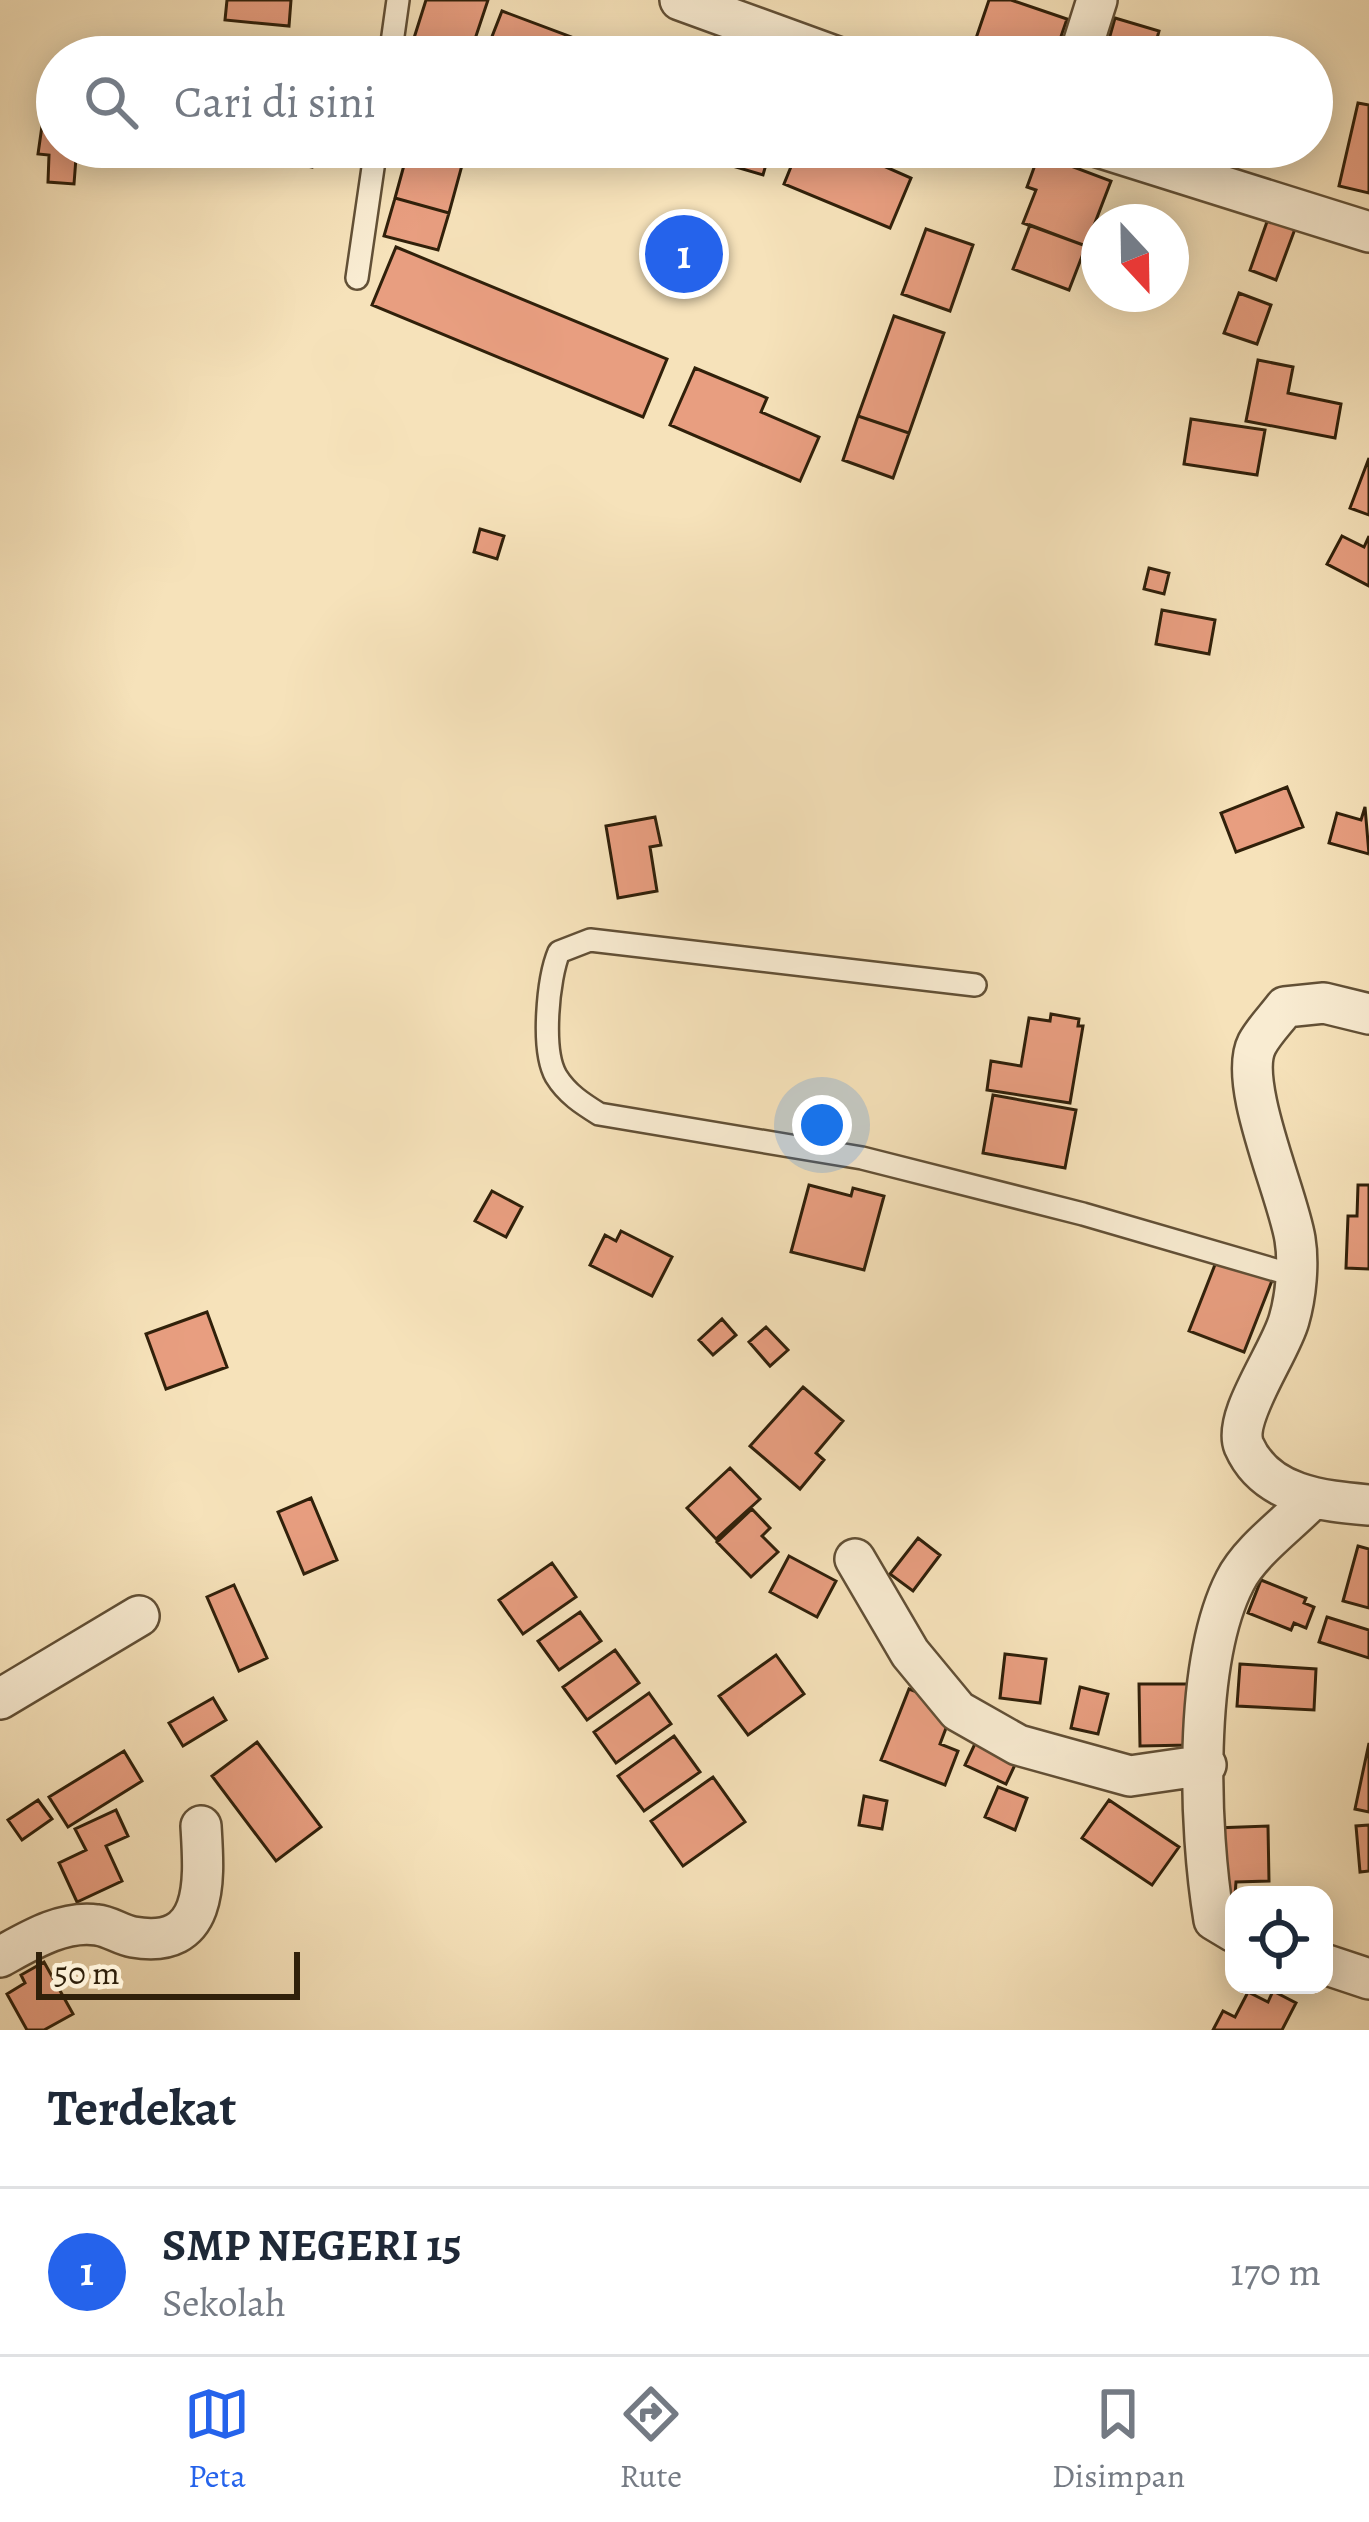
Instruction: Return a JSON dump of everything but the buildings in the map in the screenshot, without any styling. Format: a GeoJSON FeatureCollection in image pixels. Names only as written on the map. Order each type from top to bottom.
{"type":"FeatureCollection","features":[{"type":"Feature","properties":{"kind":"street"},"geometry":{"type":"LineString","coordinates":[[680,0],[779,36]]}},
{"type":"Feature","properties":{"kind":"street"},"geometry":{"type":"LineString","coordinates":[[1085,36],[1096,0]]}},
{"type":"Feature","properties":{"kind":"street"},"geometry":{"type":"LineString","coordinates":[[1165,168],[1369,232]]}},
{"type":"Feature","properties":{"kind":"street"},"geometry":{"type":"LineString","coordinates":[[1369,1014],[1324,1003],[1285,1007],[1255,1047],[1257,1104],[1296,1239],[1296,1276],[1289,1320],[1240,1424],[1245,1447],[1268,1478],[1312,1500],[1369,1505]]}},
{"type":"Feature","properties":{"kind":"street"},"geometry":{"type":"LineString","coordinates":[[1225,1927],[1214,1920],[1210,1897],[1208,1666],[1236,1577],[1312,1500]]}},
{"type":"Feature","properties":{"kind":"street"},"geometry":{"type":"LineString","coordinates":[[855,1558],[910,1653],[958,1711],[1018,1745],[1130,1776],[1206,1765]]}},
{"type":"Feature","properties":{"kind":"street"},"geometry":{"type":"LineString","coordinates":[[0,1699],[139,1616]]}},
{"type":"Feature","properties":{"kind":"street"},"geometry":{"type":"LineString","coordinates":[[0,1957],[63,1927],[97,1925],[146,1938],[185,1927],[203,1902],[201,1826]]}},
{"type":"Feature","properties":{"kind":"street"},"geometry":{"type":"LineString","coordinates":[[1333,1967],[1369,1978]]}},
{"type":"Feature","properties":{"kind":"lane"},"geometry":{"type":"LineString","coordinates":[[393,36],[398,0]]}},
{"type":"Feature","properties":{"kind":"lane"},"geometry":{"type":"LineString","coordinates":[[356,278],[373,168]]}},
{"type":"Feature","properties":{"kind":"lane"},"geometry":{"type":"LineString","coordinates":[[975,985],[590,940],[559,952],[548,980],[553,1072],[574,1098],[599,1114],[862,1158],[1296,1276]]}},
{"type":"Feature","properties":{"kind":"place","name":"SMP NEGERI 15"},"geometry":{"type":"Point","coordinates":[684,254]}}]}
